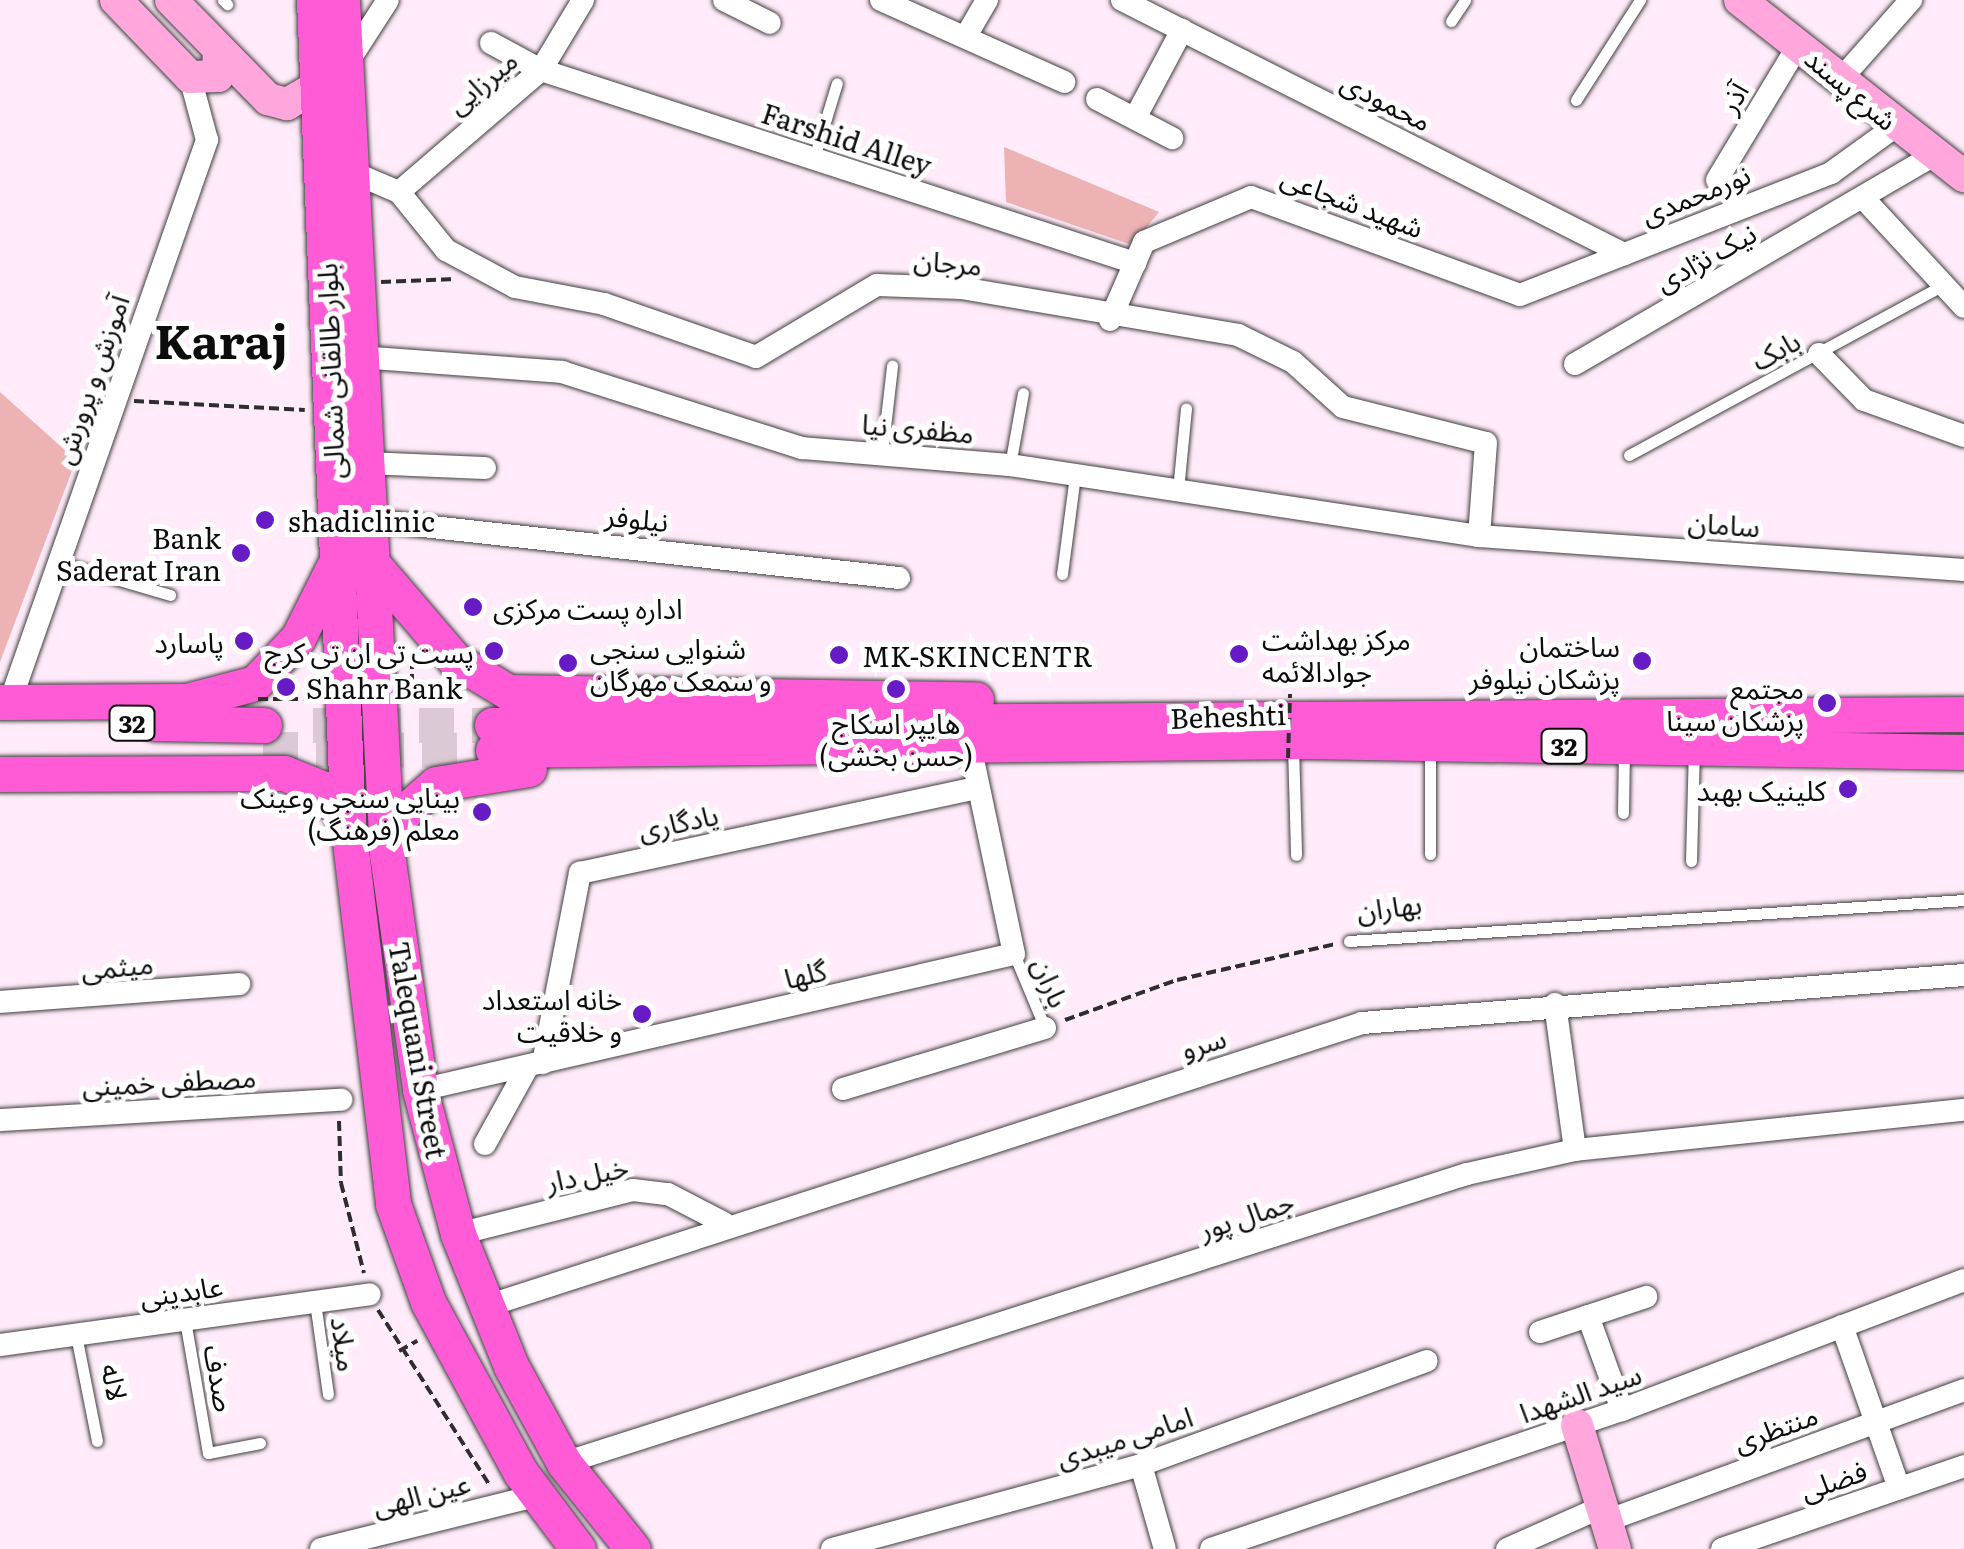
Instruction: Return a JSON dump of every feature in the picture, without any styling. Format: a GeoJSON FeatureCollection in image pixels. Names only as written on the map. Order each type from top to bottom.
{"type":"FeatureCollection","features":[{"type":"Feature","properties":{"kind":"main road"},"geometry":{"type":"LineString","coordinates":[[116,0],[190,77],[218,76],[219,52]]}},
{"type":"Feature","properties":{"kind":"main road"},"geometry":{"type":"LineString","coordinates":[[170,0],[268,99],[287,104],[318,86]]}},
{"type":"Feature","properties":{"kind":"main road","name":"بلوار طالقانی شمالی"},"geometry":{"type":"LineString","coordinates":[[314,0],[330,411],[379,742]]}},
{"type":"Feature","properties":{"kind":"main road","name":"بلوار طالقانی شمالی"},"geometry":{"type":"LineString","coordinates":[[342,0],[368,520],[353,561],[344,743]]}},
{"type":"Feature","properties":{"kind":"main road","name":"شرع پسند"},"geometry":{"type":"LineString","coordinates":[[1740,0],[1964,176]]}},
{"type":"Feature","properties":{"kind":"main road"},"geometry":{"type":"LineString","coordinates":[[3,709],[187,701],[255,684],[298,638],[353,561],[455,660],[508,692],[917,694],[1165,732]]}},
{"type":"Feature","properties":{"kind":"main road","name":"32"},"geometry":{"type":"LineString","coordinates":[[3,709],[262,724]]}},
{"type":"Feature","properties":{"kind":"main road","name":"Beheshti"},"geometry":{"type":"LineString","coordinates":[[492,738],[1165,732],[1964,714]]}},
{"type":"Feature","properties":{"kind":"main road","name":"32"},"geometry":{"type":"LineString","coordinates":[[0,750],[262,724]]}},
{"type":"Feature","properties":{"kind":"main road"},"geometry":{"type":"LineString","coordinates":[[387,854],[418,796],[488,771],[976,777],[1165,732]]}},
{"type":"Feature","properties":{"kind":"main road","name":"Beheshti"},"geometry":{"type":"LineString","coordinates":[[1165,732],[1291,749],[1694,746],[1964,752]]}},
{"type":"Feature","properties":{"kind":"main road","name":"Talequani Street"},"geometry":{"type":"LineString","coordinates":[[379,742],[387,854],[420,1090],[458,1234],[487,1306],[564,1463],[633,1549]]}},
{"type":"Feature","properties":{"kind":"main road","name":"Talequani Street"},"geometry":{"type":"LineString","coordinates":[[344,743],[348,825],[382,1122],[400,1239],[428,1302],[535,1496],[578,1549]]}},
{"type":"Feature","properties":{"kind":"main road"},"geometry":{"type":"LineString","coordinates":[[0,774],[284,773],[324,789],[348,825]]}},
{"type":"Feature","properties":{"kind":"main road"},"geometry":{"type":"LineString","coordinates":[[382,1122],[409,1193],[432,1193],[440,1170]]}},
{"type":"Feature","properties":{"kind":"main road"},"geometry":{"type":"LineString","coordinates":[[428,1302],[427,1278],[440,1260],[472,1270]]}},
{"type":"Feature","properties":{"kind":"main road"},"geometry":{"type":"LineString","coordinates":[[1577,1425],[1608,1526]]}},
{"type":"Feature","properties":{"kind":"street"},"geometry":{"type":"LineString","coordinates":[[346,65],[388,0]]}},
{"type":"Feature","properties":{"kind":"street","name":"میرزایی"},"geometry":{"type":"LineString","coordinates":[[398,192],[541,70],[583,0]]}},
{"type":"Feature","properties":{"kind":"street"},"geometry":{"type":"LineString","coordinates":[[882,0],[1064,82]]}},
{"type":"Feature","properties":{"kind":"street"},"geometry":{"type":"LineString","coordinates":[[966,36],[987,0]]}},
{"type":"Feature","properties":{"kind":"street","name":"محمودی"},"geometry":{"type":"LineString","coordinates":[[1122,0],[1624,254]]}},
{"type":"Feature","properties":{"kind":"street"},"geometry":{"type":"LineString","coordinates":[[1841,79],[1911,0]]}},
{"type":"Feature","properties":{"kind":"street"},"geometry":{"type":"LineString","coordinates":[[733,2],[770,23]]}},
{"type":"Feature","properties":{"kind":"street"},"geometry":{"type":"LineString","coordinates":[[1136,118],[1182,30]]}},
{"type":"Feature","properties":{"kind":"street","name":"Farshid Alley"},"geometry":{"type":"LineString","coordinates":[[490,43],[541,70],[1135,262]]}},
{"type":"Feature","properties":{"kind":"street","name":"آذر"},"geometry":{"type":"LineString","coordinates":[[1717,180],[1799,44]]}},
{"type":"Feature","properties":{"kind":"street","name":"آموزش و پرورش"},"geometry":{"type":"LineString","coordinates":[[3,709],[207,140],[190,77]]}},
{"type":"Feature","properties":{"kind":"street"},"geometry":{"type":"LineString","coordinates":[[1097,99],[1172,138]]}},
{"type":"Feature","properties":{"kind":"street","name":"نورمحمدی"},"geometry":{"type":"LineString","coordinates":[[1508,296],[1830,173],[1896,126]]}},
{"type":"Feature","properties":{"kind":"street","name":"نیک نژادی"},"geometry":{"type":"LineString","coordinates":[[1574,364],[1866,201],[1934,155]]}},
{"type":"Feature","properties":{"kind":"street","name":"مرجان"},"geometry":{"type":"LineString","coordinates":[[352,172],[398,192],[446,250],[498,278],[756,357],[877,285],[961,288],[1110,320],[1238,335],[1293,362],[1342,407],[1486,443],[1479,536]]}},
{"type":"Feature","properties":{"kind":"street","name":"شهید شجاعی"},"geometry":{"type":"LineString","coordinates":[[1110,320],[1144,242],[1171,228],[1267,196],[1508,296]]}},
{"type":"Feature","properties":{"kind":"street"},"geometry":{"type":"LineString","coordinates":[[1866,201],[1964,306]]}},
{"type":"Feature","properties":{"kind":"street"},"geometry":{"type":"LineString","coordinates":[[1819,354],[1864,400],[1964,436]]}},
{"type":"Feature","properties":{"kind":"street","name":"مظفری نیا"},"geometry":{"type":"LineString","coordinates":[[360,357],[562,372],[802,448],[1010,465],[1479,536]]}},
{"type":"Feature","properties":{"kind":"street"},"geometry":{"type":"LineString","coordinates":[[365,462],[484,468]]}},
{"type":"Feature","properties":{"kind":"street","name":"نیلوفر"},"geometry":{"type":"LineString","coordinates":[[368,520],[899,578]]}},
{"type":"Feature","properties":{"kind":"street","name":"سامان"},"geometry":{"type":"LineString","coordinates":[[1479,536],[1964,570]]}},
{"type":"Feature","properties":{"kind":"street"},"geometry":{"type":"LineString","coordinates":[[976,777],[1014,954]]}},
{"type":"Feature","properties":{"kind":"street","name":"یادگاری"},"geometry":{"type":"LineString","coordinates":[[536,1064],[580,873],[976,777]]}},
{"type":"Feature","properties":{"kind":"street","name":"گلها"},"geometry":{"type":"LineString","coordinates":[[420,1090],[1014,954]]}},
{"type":"Feature","properties":{"kind":"street","name":"سرو"},"geometry":{"type":"LineString","coordinates":[[487,1306],[724,1223],[1362,1023],[1555,1004],[1964,974]]}},
{"type":"Feature","properties":{"kind":"street","name":"میثمی"},"geometry":{"type":"LineString","coordinates":[[0,1002],[240,984]]}},
{"type":"Feature","properties":{"kind":"street"},"geometry":{"type":"LineString","coordinates":[[1555,1004],[1576,1150]]}},
{"type":"Feature","properties":{"kind":"street"},"geometry":{"type":"LineString","coordinates":[[843,1089],[1045,1028]]}},
{"type":"Feature","properties":{"kind":"street"},"geometry":{"type":"LineString","coordinates":[[484,1144],[536,1064]]}},
{"type":"Feature","properties":{"kind":"street","name":"مصطفی خمینی"},"geometry":{"type":"LineString","coordinates":[[0,1120],[341,1100]]}},
{"type":"Feature","properties":{"kind":"street","name":"جمال پور"},"geometry":{"type":"LineString","coordinates":[[564,1463],[1467,1174],[1576,1150],[1964,1110]]}},
{"type":"Feature","properties":{"kind":"street","name":"خیل دار"},"geometry":{"type":"LineString","coordinates":[[458,1234],[633,1190],[668,1194],[724,1223]]}},
{"type":"Feature","properties":{"kind":"street","name":"سید الشهدا"},"geometry":{"type":"LineString","coordinates":[[1211,1549],[1259,1541],[1622,1410],[1964,1280]]}},
{"type":"Feature","properties":{"kind":"street","name":"عابدینی"},"geometry":{"type":"LineString","coordinates":[[0,1345],[370,1294]]}},
{"type":"Feature","properties":{"kind":"street"},"geometry":{"type":"LineString","coordinates":[[1540,1332],[1646,1296]]}},
{"type":"Feature","properties":{"kind":"street"},"geometry":{"type":"LineString","coordinates":[[1588,1316],[1622,1410]]}},
{"type":"Feature","properties":{"kind":"street"},"geometry":{"type":"LineString","coordinates":[[1842,1326],[1899,1488]]}},
{"type":"Feature","properties":{"kind":"street","name":"امامی میبدی"},"geometry":{"type":"LineString","coordinates":[[832,1549],[1141,1465],[1427,1361]]}},
{"type":"Feature","properties":{"kind":"street","name":"منتظری"},"geometry":{"type":"LineString","coordinates":[[1507,1549],[1608,1526],[1964,1390]]}},
{"type":"Feature","properties":{"kind":"street"},"geometry":{"type":"LineString","coordinates":[[1141,1465],[1165,1549]]}},
{"type":"Feature","properties":{"kind":"street","name":"فضلی"},"geometry":{"type":"LineString","coordinates":[[1722,1549],[1964,1466]]}},
{"type":"Feature","properties":{"kind":"street","name":"عین الهی"},"geometry":{"type":"LineString","coordinates":[[321,1549],[535,1496]]}},
{"type":"Feature","properties":{"kind":"lane"},"geometry":{"type":"LineString","coordinates":[[1452,21],[1465,0]]}},
{"type":"Feature","properties":{"kind":"lane"},"geometry":{"type":"LineString","coordinates":[[1576,100],[1640,0]]}},
{"type":"Feature","properties":{"kind":"lane"},"geometry":{"type":"LineString","coordinates":[[814,158],[837,83]]}},
{"type":"Feature","properties":{"kind":"lane","name":"بابک"},"geometry":{"type":"LineString","coordinates":[[1629,455],[1943,285]]}},
{"type":"Feature","properties":{"kind":"lane"},"geometry":{"type":"LineString","coordinates":[[882,454],[892,366]]}},
{"type":"Feature","properties":{"kind":"lane"},"geometry":{"type":"LineString","coordinates":[[1010,465],[1023,393]]}},
{"type":"Feature","properties":{"kind":"lane"},"geometry":{"type":"LineString","coordinates":[[1178,490],[1186,408]]}},
{"type":"Feature","properties":{"kind":"lane"},"geometry":{"type":"LineString","coordinates":[[1062,574],[1076,474]]}},
{"type":"Feature","properties":{"kind":"lane"},"geometry":{"type":"LineString","coordinates":[[58,562],[170,595]]}},
{"type":"Feature","properties":{"kind":"lane"},"geometry":{"type":"LineString","coordinates":[[1430,745],[1430,854]]}},
{"type":"Feature","properties":{"kind":"lane"},"geometry":{"type":"LineString","coordinates":[[1691,860],[1694,746]]}},
{"type":"Feature","properties":{"kind":"lane"},"geometry":{"type":"LineString","coordinates":[[1623,812],[1624,747]]}},
{"type":"Feature","properties":{"kind":"lane"},"geometry":{"type":"LineString","coordinates":[[1291,749],[1296,855]]}},
{"type":"Feature","properties":{"kind":"lane","name":"بهاران"},"geometry":{"type":"LineString","coordinates":[[1349,941],[1964,900]]}},
{"type":"Feature","properties":{"kind":"lane","name":"باران"},"geometry":{"type":"LineString","coordinates":[[1014,954],[1045,1028]]}},
{"type":"Feature","properties":{"kind":"lane","name":"میلاد"},"geometry":{"type":"LineString","coordinates":[[315,1302],[328,1394]]}},
{"type":"Feature","properties":{"kind":"lane","name":"صدف"},"geometry":{"type":"LineString","coordinates":[[185,1320],[208,1452],[260,1443]]}},
{"type":"Feature","properties":{"kind":"lane","name":"لاله"},"geometry":{"type":"LineString","coordinates":[[76,1335],[97,1440]]}},
{"type":"Feature","properties":{"kind":"path"},"geometry":{"type":"LineString","coordinates":[[356,283],[498,278]]}},
{"type":"Feature","properties":{"kind":"path"},"geometry":{"type":"LineString","coordinates":[[114,400],[330,411]]}},
{"type":"Feature","properties":{"kind":"path"},"geometry":{"type":"LineString","coordinates":[[262,724],[412,698],[412,666]]}},
{"type":"Feature","properties":{"kind":"path"},"geometry":{"type":"LineString","coordinates":[[1290,694],[1291,749]]}},
{"type":"Feature","properties":{"kind":"path","name":"بهاران"},"geometry":{"type":"LineString","coordinates":[[1045,1028],[1177,980],[1349,941]]}},
{"type":"Feature","properties":{"kind":"path"},"geometry":{"type":"LineString","coordinates":[[341,1100],[338,1160],[370,1294],[500,1505]]}},
{"type":"Feature","properties":{"kind":"shaded area"},"geometry":{"type":"Polygon","coordinates":[[[1004,147],[1159,212],[1132,245],[1006,202],[1004,147]]]}},
{"type":"Feature","properties":{"kind":"shaded area"},"geometry":{"type":"Polygon","coordinates":[[[0,392],[76,460],[0,662],[0,392]]]}},
{"type":"Feature","properties":{"kind":"tunnel"},"geometry":{"type":"LineString","coordinates":[[313,725],[492,725]]}},
{"type":"Feature","properties":{"kind":"tunnel"},"geometry":{"type":"LineString","coordinates":[[263,749],[493,750]]}},
{"type":"Feature","properties":{"kind":"place","name":"shadiclinic"},"geometry":{"type":"Point","coordinates":[265,520]}},
{"type":"Feature","properties":{"kind":"place","name":"Bank Saderat Iran"},"geometry":{"type":"Point","coordinates":[241,553]}},
{"type":"Feature","properties":{"kind":"place","name":"اداره پست مرکزی"},"geometry":{"type":"Point","coordinates":[473,607]}},
{"type":"Feature","properties":{"kind":"place","name":"پاسارد"},"geometry":{"type":"Point","coordinates":[244,641]}},
{"type":"Feature","properties":{"kind":"place","name":"پست تی ان تی کرج"},"geometry":{"type":"Point","coordinates":[494,651]}},
{"type":"Feature","properties":{"kind":"place","name":"مرکز بهداشت جوادالائمه"},"geometry":{"type":"Point","coordinates":[1239,654]}},
{"type":"Feature","properties":{"kind":"place","name":"MK-SKINCENTR"},"geometry":{"type":"Point","coordinates":[839,655]}},
{"type":"Feature","properties":{"kind":"place","name":"ساختمان پزشکان نیلوفر"},"geometry":{"type":"Point","coordinates":[1642,661]}},
{"type":"Feature","properties":{"kind":"place","name":"شنوایی سنجی و سمعک مهرگان"},"geometry":{"type":"Point","coordinates":[568,663]}},
{"type":"Feature","properties":{"kind":"place","name":"Shahr Bank"},"geometry":{"type":"Point","coordinates":[286,687]}},
{"type":"Feature","properties":{"kind":"place","name":"هایپر اسکاج (حسن بخشی)"},"geometry":{"type":"Point","coordinates":[896,689]}},
{"type":"Feature","properties":{"kind":"place","name":"مجتمع پزشکان سینا"},"geometry":{"type":"Point","coordinates":[1827,703]}},
{"type":"Feature","properties":{"kind":"place","name":"کلینیک بهبد"},"geometry":{"type":"Point","coordinates":[1848,789]}},
{"type":"Feature","properties":{"kind":"place","name":"بینایی سنجی وعینک معلم (فرهنگ)"},"geometry":{"type":"Point","coordinates":[482,812]}},
{"type":"Feature","properties":{"kind":"place","name":"خانه استعداد و خلاقیت"},"geometry":{"type":"Point","coordinates":[642,1014]}},
{"type":"Feature","properties":{"kind":"district","name":"Karaj"},"geometry":{"type":"Point","coordinates":[221,339]}}]}
